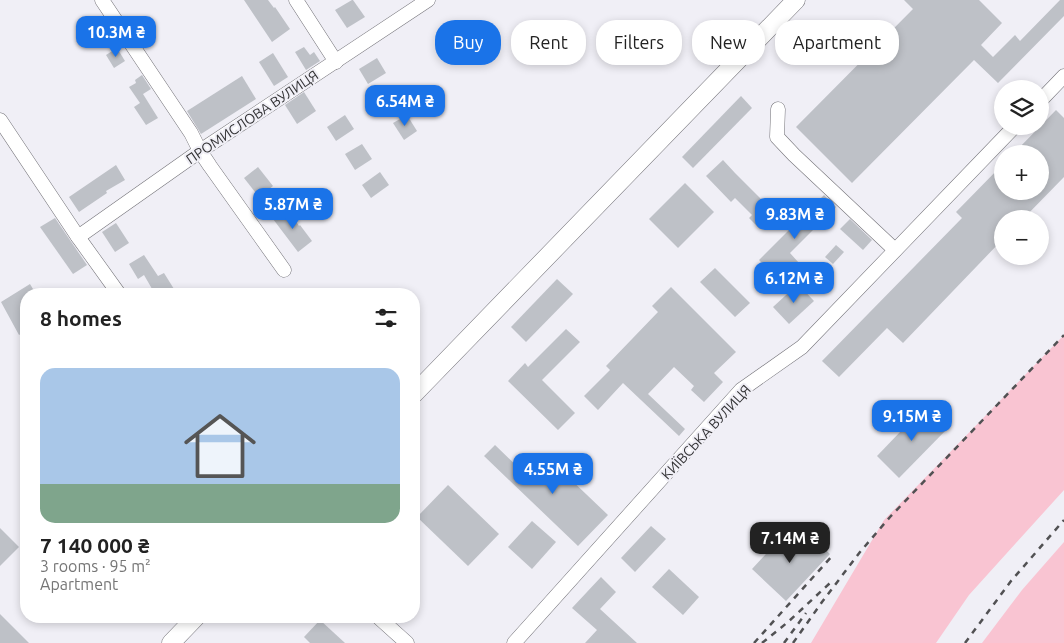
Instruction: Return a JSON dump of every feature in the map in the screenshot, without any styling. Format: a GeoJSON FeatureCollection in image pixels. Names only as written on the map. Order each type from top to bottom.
{"type":"FeatureCollection","features":[{"type":"Feature","properties":{"kind":"main road"},"geometry":{"type":"LineString","coordinates":[[420,388],[796,0]]}},
{"type":"Feature","properties":{"kind":"main road"},"geometry":{"type":"LineString","coordinates":[[171,643],[190,623]]}},
{"type":"Feature","properties":{"kind":"street"},"geometry":{"type":"LineString","coordinates":[[102,0],[191,133],[200,151],[284,270]]}},
{"type":"Feature","properties":{"kind":"street"},"geometry":{"type":"LineString","coordinates":[[296,0],[336,62]]}},
{"type":"Feature","properties":{"kind":"street","name":"ПРОМИСЛОВА ВУЛИЦЯ"},"geometry":{"type":"LineString","coordinates":[[78,237],[200,151],[428,0]]}},
{"type":"Feature","properties":{"kind":"street"},"geometry":{"type":"LineString","coordinates":[[1049,92],[1064,76]]}},
{"type":"Feature","properties":{"kind":"street"},"geometry":{"type":"LineString","coordinates":[[778,109],[777,137],[895,250]]}},
{"type":"Feature","properties":{"kind":"street"},"geometry":{"type":"LineString","coordinates":[[1,123],[115,288]]}},
{"type":"Feature","properties":{"kind":"street","name":"КИЇВСЬКА ВУЛИЦЯ"},"geometry":{"type":"LineString","coordinates":[[514,643],[741,390],[802,347],[1006,135]]}},
{"type":"Feature","properties":{"kind":"street"},"geometry":{"type":"LineString","coordinates":[[385,623],[407,643]]}},
{"type":"Feature","properties":{"kind":"shaded area"},"geometry":{"type":"Polygon","coordinates":[[[1064,335],[1064,490],[969,595],[936,643],[811,643],[884,520],[1064,335]]]}},
{"type":"Feature","properties":{"kind":"shaded area"},"geometry":{"type":"Polygon","coordinates":[[[1064,542],[1064,643],[982,643],[1022,590],[1064,542]]]}},
{"type":"Feature","properties":{"kind":"building"},"geometry":{"type":"Polygon","coordinates":[[[244,0],[268,0],[290,29],[272,42],[244,0]]]}},
{"type":"Feature","properties":{"kind":"building"},"geometry":{"type":"Polygon","coordinates":[[[352,0],[365,17],[347,28],[335,10],[352,0]]]}},
{"type":"Feature","properties":{"kind":"building"},"geometry":{"type":"Polygon","coordinates":[[[904,0],[979,0],[1002,23],[981,45],[993,57],[1015,35],[1020,41],[1060,0],[1064,0],[1064,16],[1001,80],[995,80],[974,60],[852,183],[796,127],[857,65],[899,65],[899,23],[913,9],[904,0]]]}},
{"type":"Feature","properties":{"kind":"building"},"geometry":{"type":"Polygon","coordinates":[[[87,19],[99,36],[89,43],[77,26],[87,19]]]}},
{"type":"Feature","properties":{"kind":"building"},"geometry":{"type":"Polygon","coordinates":[[[304,47],[310,55],[314,52],[320,61],[306,70],[295,52],[304,47]]]}},
{"type":"Feature","properties":{"kind":"building"},"geometry":{"type":"Polygon","coordinates":[[[117,48],[125,61],[114,68],[106,55],[117,48]]]}},
{"type":"Feature","properties":{"kind":"building"},"geometry":{"type":"Polygon","coordinates":[[[273,53],[288,77],[274,86],[259,62],[273,53]]]}},
{"type":"Feature","properties":{"kind":"building"},"geometry":{"type":"Polygon","coordinates":[[[377,58],[386,73],[368,84],[359,69],[377,58]]]}},
{"type":"Feature","properties":{"kind":"building"},"geometry":{"type":"Polygon","coordinates":[[[142,75],[151,89],[143,94],[158,118],[146,125],[134,107],[140,103],[129,87],[136,83],[135,80],[142,75]]]}},
{"type":"Feature","properties":{"kind":"building"},"geometry":{"type":"Polygon","coordinates":[[[242,76],[256,99],[201,134],[187,111],[242,76]]]}},
{"type":"Feature","properties":{"kind":"building"},"geometry":{"type":"Polygon","coordinates":[[[392,87],[401,101],[384,113],[374,98],[392,87]]]}},
{"type":"Feature","properties":{"kind":"building"},"geometry":{"type":"Polygon","coordinates":[[[304,92],[316,111],[297,124],[285,105],[304,92]]]}},
{"type":"Feature","properties":{"kind":"building"},"geometry":{"type":"Polygon","coordinates":[[[741,96],[752,108],[693,168],[682,157],[741,96]]]}},
{"type":"Feature","properties":{"kind":"building"},"geometry":{"type":"Polygon","coordinates":[[[1056,110],[1064,118],[1064,177],[1049,192],[1049,145],[1022,145],[1032,135],[1049,135],[1049,117],[1056,110]]]}},
{"type":"Feature","properties":{"kind":"building"},"geometry":{"type":"Polygon","coordinates":[[[345,115],[354,129],[336,141],[327,127],[345,115]]]}},
{"type":"Feature","properties":{"kind":"building"},"geometry":{"type":"Polygon","coordinates":[[[407,115],[417,131],[404,140],[393,123],[407,115]]]}},
{"type":"Feature","properties":{"kind":"building"},"geometry":{"type":"Polygon","coordinates":[[[362,144],[372,159],[355,170],[345,154],[362,144]]]}},
{"type":"Feature","properties":{"kind":"building"},"geometry":{"type":"Polygon","coordinates":[[[723,160],[777,215],[764,228],[763,226],[760,229],[749,218],[752,215],[735,198],[731,202],[706,176],[723,160]]]}},
{"type":"Feature","properties":{"kind":"building"},"geometry":{"type":"Polygon","coordinates":[[[116,165],[125,180],[106,191],[107,193],[79,212],[69,197],[116,165]]]}},
{"type":"Feature","properties":{"kind":"building"},"geometry":{"type":"Polygon","coordinates":[[[258,167],[273,186],[259,197],[244,178],[258,167]]]}},
{"type":"Feature","properties":{"kind":"building"},"geometry":{"type":"Polygon","coordinates":[[[380,172],[389,185],[371,198],[362,185],[380,172]]]}},
{"type":"Feature","properties":{"kind":"building"},"geometry":{"type":"Polygon","coordinates":[[[994,173],[994,200],[1042,200],[1032,210],[994,210],[994,248],[903,343],[887,328],[839,377],[822,361],[962,218],[956,212],[994,173]]]}},
{"type":"Feature","properties":{"kind":"building"},"geometry":{"type":"Polygon","coordinates":[[[685,183],[714,212],[678,248],[649,219],[685,183]]]}},
{"type":"Feature","properties":{"kind":"building"},"geometry":{"type":"Polygon","coordinates":[[[824,195],[836,207],[790,253],[799,263],[780,281],[759,260],[824,195]]]}},
{"type":"Feature","properties":{"kind":"building"},"geometry":{"type":"Polygon","coordinates":[[[288,209],[312,241],[298,252],[273,219],[288,209]]]}},
{"type":"Feature","properties":{"kind":"building"},"geometry":{"type":"Polygon","coordinates":[[[55,218],[87,265],[73,274],[40,227],[55,218]]]}},
{"type":"Feature","properties":{"kind":"building"},"geometry":{"type":"Polygon","coordinates":[[[850,219],[872,240],[863,250],[840,229],[850,219]]]}},
{"type":"Feature","properties":{"kind":"building"},"geometry":{"type":"Polygon","coordinates":[[[116,223],[129,243],[115,252],[102,232],[116,223]]]}},
{"type":"Feature","properties":{"kind":"building"},"geometry":{"type":"Polygon","coordinates":[[[836,245],[844,252],[833,264],[825,257],[836,245]]]}},
{"type":"Feature","properties":{"kind":"building"},"geometry":{"type":"Polygon","coordinates":[[[144,255],[158,276],[164,273],[173,288],[152,288],[144,275],[138,279],[129,264],[144,255]]]}},
{"type":"Feature","properties":{"kind":"building"},"geometry":{"type":"Polygon","coordinates":[[[715,268],[750,303],[735,317],[700,282],[715,268]]]}},
{"type":"Feature","properties":{"kind":"building"},"geometry":{"type":"Polygon","coordinates":[[[557,279],[573,294],[526,342],[511,327],[557,279]]]}},
{"type":"Feature","properties":{"kind":"building"},"geometry":{"type":"Polygon","coordinates":[[[30,284],[32,288],[24,288],[30,284]]]}},
{"type":"Feature","properties":{"kind":"building"},"geometry":{"type":"Polygon","coordinates":[[[798,284],[814,301],[789,324],[773,307],[798,284]]]}},
{"type":"Feature","properties":{"kind":"building"},"geometry":{"type":"Polygon","coordinates":[[[671,287],[736,352],[714,373],[723,382],[704,402],[691,390],[694,386],[674,367],[648,394],[685,429],[679,436],[623,383],[598,410],[584,396],[610,370],[606,366],[658,312],[652,306],[671,287]]]}},
{"type":"Feature","properties":{"kind":"building"},"geometry":{"type":"Polygon","coordinates":[[[20,290],[19,335],[1,302],[20,290]]]}},
{"type":"Feature","properties":{"kind":"building"},"geometry":{"type":"Polygon","coordinates":[[[566,329],[580,342],[542,380],[575,413],[558,430],[508,381],[525,363],[528,367],[566,329]]]}},
{"type":"Feature","properties":{"kind":"building"},"geometry":{"type":"Polygon","coordinates":[[[925,406],[948,428],[899,478],[877,456],[925,406]]]}},
{"type":"Feature","properties":{"kind":"building"},"geometry":{"type":"Polygon","coordinates":[[[495,445],[525,474],[544,454],[608,515],[578,546],[484,456],[495,445]]]}},
{"type":"Feature","properties":{"kind":"building"},"geometry":{"type":"Polygon","coordinates":[[[448,485],[499,534],[468,566],[420,520],[420,514],[448,485]]]}},
{"type":"Feature","properties":{"kind":"building"},"geometry":{"type":"Polygon","coordinates":[[[532,521],[556,542],[532,569],[508,547],[532,521]]]}},
{"type":"Feature","properties":{"kind":"building"},"geometry":{"type":"Polygon","coordinates":[[[651,526],[666,539],[635,572],[621,558],[651,526]]]}},
{"type":"Feature","properties":{"kind":"building"},"geometry":{"type":"Polygon","coordinates":[[[0,528],[19,547],[0,566],[0,528]]]}},
{"type":"Feature","properties":{"kind":"building"},"geometry":{"type":"Polygon","coordinates":[[[790,528],[812,548],[817,542],[830,554],[786,601],[752,569],[790,528]]]}},
{"type":"Feature","properties":{"kind":"building"},"geometry":{"type":"Polygon","coordinates":[[[669,569],[699,597],[683,615],[652,587],[669,569]]]}},
{"type":"Feature","properties":{"kind":"building"},"geometry":{"type":"Polygon","coordinates":[[[601,577],[616,592],[600,609],[637,643],[585,643],[597,630],[572,608],[601,577]]]}},
{"type":"Feature","properties":{"kind":"building"},"geometry":{"type":"Polygon","coordinates":[[[0,614],[29,643],[0,643],[0,614]]]}},
{"type":"Feature","properties":{"kind":"building"},"geometry":{"type":"Polygon","coordinates":[[[317,623],[323,623],[345,643],[310,643],[304,637],[317,623]]]}},
{"type":"Feature","properties":{"kind":"railway"},"geometry":{"type":"LineString","coordinates":[[793,643],[860,552],[890,517],[1064,335]]}},
{"type":"Feature","properties":{"kind":"railway"},"geometry":{"type":"LineString","coordinates":[[965,643],[1011,581],[1064,520]]}},
{"type":"Feature","properties":{"kind":"railway"},"geometry":{"type":"LineString","coordinates":[[754,643],[833,555]]}},
{"type":"Feature","properties":{"kind":"railway"},"geometry":{"type":"LineString","coordinates":[[762,643],[830,583]]}},
{"type":"Feature","properties":{"kind":"railway"},"geometry":{"type":"LineString","coordinates":[[784,643],[806,613]]}}]}
